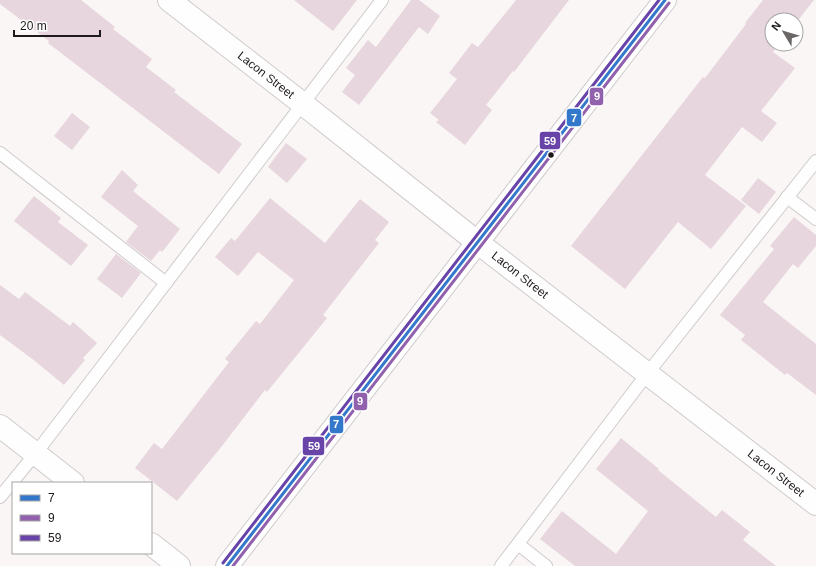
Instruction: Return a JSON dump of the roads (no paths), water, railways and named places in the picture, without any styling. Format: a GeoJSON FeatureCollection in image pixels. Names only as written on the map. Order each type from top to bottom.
{"type":"FeatureCollection","features":[{"type":"Feature","properties":{"kind":"street","name":"Lacon Street"},"geometry":{"type":"LineString","coordinates":[[169,0],[477,242],[816,504]]}},
{"type":"Feature","properties":{"kind":"street"},"geometry":{"type":"LineString","coordinates":[[226,566],[665,0]]}},
{"type":"Feature","properties":{"kind":"street"},"geometry":{"type":"LineString","coordinates":[[0,426],[72,482]]}},
{"type":"Feature","properties":{"kind":"street"},"geometry":{"type":"LineString","coordinates":[[152,545],[179,566]]}},
{"type":"Feature","properties":{"kind":"lane"},"geometry":{"type":"LineString","coordinates":[[12,482],[382,0]]}},
{"type":"Feature","properties":{"kind":"lane"},"geometry":{"type":"LineString","coordinates":[[0,153],[166,283]]}},
{"type":"Feature","properties":{"kind":"lane"},"geometry":{"type":"LineString","coordinates":[[501,566],[647,374],[816,161]]}},
{"type":"Feature","properties":{"kind":"lane"},"geometry":{"type":"LineString","coordinates":[[787,197],[816,219]]}},
{"type":"Feature","properties":{"kind":"lane"},"geometry":{"type":"LineString","coordinates":[[0,497],[12,482]]}},
{"type":"Feature","properties":{"kind":"lane"},"geometry":{"type":"LineString","coordinates":[[518,544],[546,566]]}}]}
